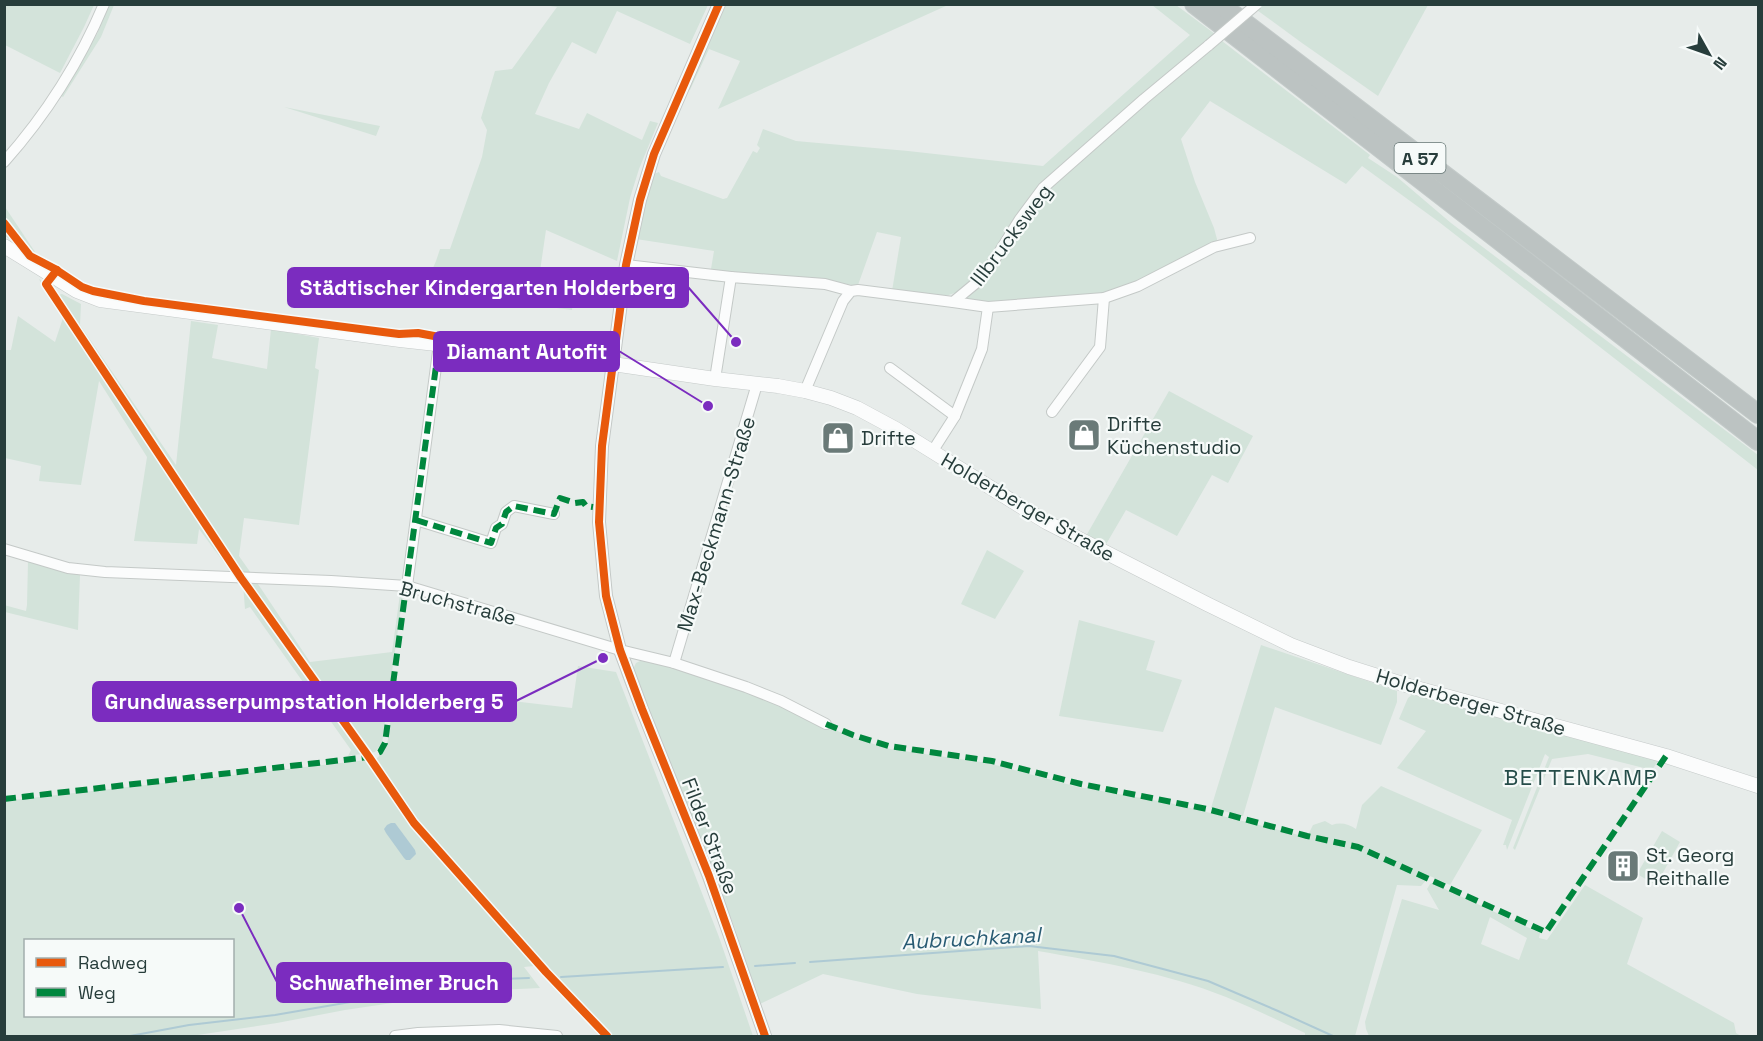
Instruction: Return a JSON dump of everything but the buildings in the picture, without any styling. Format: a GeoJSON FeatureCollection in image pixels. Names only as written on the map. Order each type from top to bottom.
{"type":"FeatureCollection","features":[{"type":"Feature","properties":{"kind":"highway","name":"A 57"},"geometry":{"type":"LineString","coordinates":[[1194,4],[1758,441]]}},
{"type":"Feature","properties":{"kind":"highway","name":"A 57"},"geometry":{"type":"LineString","coordinates":[[1220,4],[1758,414]]}},
{"type":"Feature","properties":{"kind":"highway"},"geometry":{"type":"LineString","coordinates":[[1685,357],[1709,369],[1758,405]]}},
{"type":"Feature","properties":{"kind":"main road","name":"Holderberger Straße"},"geometry":{"type":"LineString","coordinates":[[4,246],[77,291],[100,300],[237,319],[613,364],[805,391],[857,408],[1046,522],[1291,645],[1409,686],[1666,756],[1758,786]]}},
{"type":"Feature","properties":{"kind":"street"},"geometry":{"type":"LineString","coordinates":[[4,162],[48,105],[68,74],[93,32],[104,4]]}},
{"type":"Feature","properties":{"kind":"street","name":"Filder Straße"},"geometry":{"type":"LineString","coordinates":[[719,4],[654,154],[640,200],[626,265],[602,446],[598,522],[606,596],[620,650],[709,876],[765,1036]]}},
{"type":"Feature","properties":{"kind":"street","name":"Illbrucksweg"},"geometry":{"type":"LineString","coordinates":[[626,265],[731,277],[825,284],[851,291],[953,302],[988,270],[1042,188],[1257,4]]}},
{"type":"Feature","properties":{"kind":"street"},"geometry":{"type":"LineString","coordinates":[[953,302],[988,307],[1104,298],[1138,286],[1214,247],[1250,238]]}},
{"type":"Feature","properties":{"kind":"street"},"geometry":{"type":"LineString","coordinates":[[715,379],[731,277]]}},
{"type":"Feature","properties":{"kind":"street"},"geometry":{"type":"LineString","coordinates":[[805,391],[843,301],[851,291]]}},
{"type":"Feature","properties":{"kind":"street"},"geometry":{"type":"LineString","coordinates":[[1052,412],[1100,347],[1104,298]]}},
{"type":"Feature","properties":{"kind":"street"},"geometry":{"type":"LineString","coordinates":[[932,452],[955,416],[982,349],[988,307]]}},
{"type":"Feature","properties":{"kind":"street"},"geometry":{"type":"LineString","coordinates":[[407,586],[439,344]]}},
{"type":"Feature","properties":{"kind":"street"},"geometry":{"type":"LineString","coordinates":[[890,368],[955,416]]}},
{"type":"Feature","properties":{"kind":"street","name":"Max-Beckmann-Straße"},"geometry":{"type":"LineString","coordinates":[[674,663],[757,384]]}},
{"type":"Feature","properties":{"kind":"street"},"geometry":{"type":"LineString","coordinates":[[416,520],[491,543],[496,528],[502,524],[506,512],[514,506],[554,514]]}},
{"type":"Feature","properties":{"kind":"street","name":"Bruchstraße"},"geometry":{"type":"LineString","coordinates":[[4,549],[68,568],[105,572],[407,586],[620,650],[674,663],[746,687],[826,724]]}},
{"type":"Feature","properties":{"kind":"street"},"geometry":{"type":"LineString","coordinates":[[395,1036],[499,1030],[557,1036]]}},
{"type":"Feature","properties":{"kind":"shaded area"},"geometry":{"type":"Polygon","coordinates":[[[4,5],[94,5],[60,73],[5,45],[4,5]]]}},
{"type":"Feature","properties":{"kind":"shaded area"},"geometry":{"type":"Polygon","coordinates":[[[109,5],[114,5],[101,37],[63,97],[59,95],[97,34],[109,5]]]}},
{"type":"Feature","properties":{"kind":"shaded area"},"geometry":{"type":"Polygon","coordinates":[[[543,5],[708,5],[690,44],[617,11],[596,54],[572,42],[535,114],[579,129],[587,113],[642,140],[650,121],[658,123],[630,198],[617,261],[546,230],[539,278],[575,285],[572,310],[423,291],[440,249],[450,249],[482,157],[487,130],[481,118],[495,71],[512,69],[557,7],[543,5]]]}},
{"type":"Feature","properties":{"kind":"shaded area"},"geometry":{"type":"Polygon","coordinates":[[[725,5],[948,5],[718,109],[740,61],[709,49],[690,90],[687,89],[725,5]]]}},
{"type":"Feature","properties":{"kind":"shaded area"},"geometry":{"type":"Polygon","coordinates":[[[1152,5],[1176,5],[1215,34],[1050,176],[990,261],[963,290],[946,296],[892,291],[901,237],[877,232],[858,285],[810,281],[808,288],[709,281],[714,251],[636,239],[643,202],[654,174],[659,172],[661,176],[723,199],[727,198],[753,151],[757,153],[760,148],[757,145],[763,129],[796,141],[1043,166],[1190,35],[1152,5]]]}},
{"type":"Feature","properties":{"kind":"shaded area"},"geometry":{"type":"Polygon","coordinates":[[[1250,5],[1428,5],[1378,96],[1250,5]]]}},
{"type":"Feature","properties":{"kind":"shaded area"},"geometry":{"type":"Polygon","coordinates":[[[1222,41],[1370,155],[1368,158],[1397,177],[1451,223],[1758,455],[1758,470],[1439,222],[1362,166],[1346,184],[1210,101],[1181,139],[1218,243],[1137,283],[1103,295],[985,303],[966,299],[989,274],[1028,212],[1055,181],[1222,41]]]}},
{"type":"Feature","properties":{"kind":"shaded area"},"geometry":{"type":"Polygon","coordinates":[[[284,107],[380,126],[376,136],[284,107]]]}},
{"type":"Feature","properties":{"kind":"shaded area"},"geometry":{"type":"Polygon","coordinates":[[[5,207],[39,258],[5,236],[5,207]]]}},
{"type":"Feature","properties":{"kind":"shaded area"},"geometry":{"type":"Polygon","coordinates":[[[39,279],[45,283],[43,286],[52,297],[55,296],[51,287],[58,295],[62,294],[81,304],[80,325],[176,465],[191,321],[218,325],[212,358],[267,369],[271,329],[319,338],[315,368],[319,370],[299,525],[244,518],[239,556],[253,576],[232,573],[199,529],[197,544],[134,541],[147,457],[99,381],[81,485],[39,481],[41,466],[5,458],[4,350],[11,350],[18,316],[55,342],[63,318],[42,285],[39,279]]]}},
{"type":"Feature","properties":{"kind":"shaded area"},"geometry":{"type":"Polygon","coordinates":[[[1169,391],[1253,436],[1228,483],[1212,475],[1177,536],[1126,510],[1105,546],[1086,536],[1169,391]]]}},
{"type":"Feature","properties":{"kind":"shaded area"},"geometry":{"type":"Polygon","coordinates":[[[987,550],[1024,571],[995,619],[961,604],[987,550]]]}},
{"type":"Feature","properties":{"kind":"shaded area"},"geometry":{"type":"Polygon","coordinates":[[[28,561],[80,575],[78,630],[5,612],[4,605],[26,611],[28,561]]]}},
{"type":"Feature","properties":{"kind":"shaded area"},"geometry":{"type":"Polygon","coordinates":[[[243,584],[258,584],[310,662],[392,652],[400,594],[403,594],[382,743],[375,752],[348,756],[351,750],[250,607],[245,609],[243,584]]]}},
{"type":"Feature","properties":{"kind":"shaded area"},"geometry":{"type":"Polygon","coordinates":[[[1079,620],[1155,641],[1146,670],[1182,680],[1163,732],[1059,716],[1079,620]]]}},
{"type":"Feature","properties":{"kind":"shaded area"},"geometry":{"type":"Polygon","coordinates":[[[1261,645],[1397,691],[1397,702],[1381,745],[1275,707],[1243,816],[1211,808],[1261,645]]]}},
{"type":"Feature","properties":{"kind":"shaded area"},"geometry":{"type":"Polygon","coordinates":[[[642,660],[738,688],[854,738],[890,749],[988,763],[1078,787],[1170,803],[1307,837],[1313,825],[1325,821],[1332,825],[1344,824],[1356,829],[1362,805],[1381,786],[1482,830],[1450,885],[1430,876],[1421,886],[1397,885],[1355,1036],[1305,1036],[1305,1033],[1226,997],[1180,981],[1086,959],[1038,951],[1041,1009],[917,994],[823,974],[760,1004],[734,926],[633,669],[636,663],[642,660]]]}},
{"type":"Feature","properties":{"kind":"shaded area"},"geometry":{"type":"Polygon","coordinates":[[[619,664],[716,909],[730,949],[728,950],[713,906],[619,664]]]}},
{"type":"Feature","properties":{"kind":"shaded area"},"geometry":{"type":"Polygon","coordinates":[[[578,666],[616,672],[719,937],[753,1036],[601,1036],[534,966],[524,967],[540,988],[477,991],[426,998],[191,1036],[5,1036],[4,801],[376,759],[385,750],[388,739],[395,687],[572,708],[578,666]]]}},
{"type":"Feature","properties":{"kind":"shaded area"},"geometry":{"type":"Polygon","coordinates":[[[1414,693],[1654,758],[1658,761],[1652,770],[1588,754],[1552,759],[1515,850],[1513,848],[1549,757],[1545,754],[1507,850],[1506,845],[1503,845],[1512,820],[1397,768],[1426,731],[1399,719],[1408,698],[1414,693]]]}},
{"type":"Feature","properties":{"kind":"shaded area"},"geometry":{"type":"Polygon","coordinates":[[[1662,831],[1680,842],[1656,885],[1637,874],[1662,831]]]}},
{"type":"Feature","properties":{"kind":"shaded area"},"geometry":{"type":"Polygon","coordinates":[[[1430,884],[1540,933],[1539,938],[1547,940],[1585,885],[1643,918],[1627,964],[1734,1023],[1736,1033],[1741,1036],[1369,1036],[1365,1022],[1402,899],[1439,910],[1427,889],[1430,884]],[[1490,917],[1481,944],[1519,960],[1527,938],[1490,917]]]}},
{"type":"Feature","properties":{"kind":"water"},"geometry":{"type":"Polygon","coordinates":[[[391,823],[395,823],[415,850],[416,854],[410,860],[404,858],[386,833],[384,829],[391,823]]]}},
{"type":"Feature","properties":{"kind":"waterway","name":"Aubruchkanal"},"geometry":{"type":"LineString","coordinates":[[810,962],[1029,946],[1114,956],[1208,981],[1333,1036]]}},
{"type":"Feature","properties":{"kind":"waterway","name":"Aubruchkanal"},"geometry":{"type":"LineString","coordinates":[[755,966],[795,963]]}},
{"type":"Feature","properties":{"kind":"waterway","name":"Aubruchkanal"},"geometry":{"type":"LineString","coordinates":[[561,977],[723,967]]}},
{"type":"Feature","properties":{"kind":"waterway","name":"Aubruchkanal"},"geometry":{"type":"LineString","coordinates":[[130,1036],[189,1025],[275,1015],[478,980],[529,978]]}},
{"type":"Feature","properties":{"kind":"marked path"},"geometry":{"type":"LineString","coordinates":[[4,799],[369,757],[380,752],[385,743],[439,344]]}},
{"type":"Feature","properties":{"kind":"marked path"},"geometry":{"type":"LineString","coordinates":[[416,520],[491,543],[496,528],[502,524],[506,512],[514,506],[554,514],[560,498],[575,503],[583,502],[586,506],[593,507]]}},
{"type":"Feature","properties":{"kind":"marked path"},"geometry":{"type":"LineString","coordinates":[[826,724],[889,746],[992,761],[1081,784],[1207,809],[1358,847],[1546,932],[1666,756]]}},
{"type":"Feature","properties":{"kind":"cycle path"},"geometry":{"type":"LineString","coordinates":[[719,4],[654,154],[640,200],[626,265],[602,446],[599,522],[606,596],[620,650],[709,876],[765,1036]]}},
{"type":"Feature","properties":{"kind":"cycle path"},"geometry":{"type":"LineString","coordinates":[[4,223],[30,256],[82,287],[93,291],[144,301],[383,332],[418,333],[501,345],[525,343],[584,355],[607,357]]}},
{"type":"Feature","properties":{"kind":"cycle path"},"geometry":{"type":"LineString","coordinates":[[57,270],[46,284],[241,578],[414,823],[546,972],[607,1036]]}},
{"type":"Feature","properties":{"kind":"place","name":"Städtischer Kindergarten Holderberg"},"geometry":{"type":"Point","coordinates":[736,342]}},
{"type":"Feature","properties":{"kind":"place","name":"Diamant Autofit"},"geometry":{"type":"Point","coordinates":[708,406]}},
{"type":"Feature","properties":{"kind":"place","name":"Drifte Küchenstudio"},"geometry":{"type":"Point","coordinates":[1084,435]}},
{"type":"Feature","properties":{"kind":"place","name":"Drifte"},"geometry":{"type":"Point","coordinates":[838,438]}},
{"type":"Feature","properties":{"kind":"place","name":"Grundwasserpumpstation Holderberg 5"},"geometry":{"type":"Point","coordinates":[603,658]}},
{"type":"Feature","properties":{"kind":"place","name":"St. Georg Reithalle"},"geometry":{"type":"Point","coordinates":[1623,866]}},
{"type":"Feature","properties":{"kind":"place","name":"Schwafheimer Bruch"},"geometry":{"type":"Point","coordinates":[239,908]}},
{"type":"Feature","properties":{"kind":"district","name":"BETTENKAMP"},"geometry":{"type":"Point","coordinates":[1581,777]}}]}
